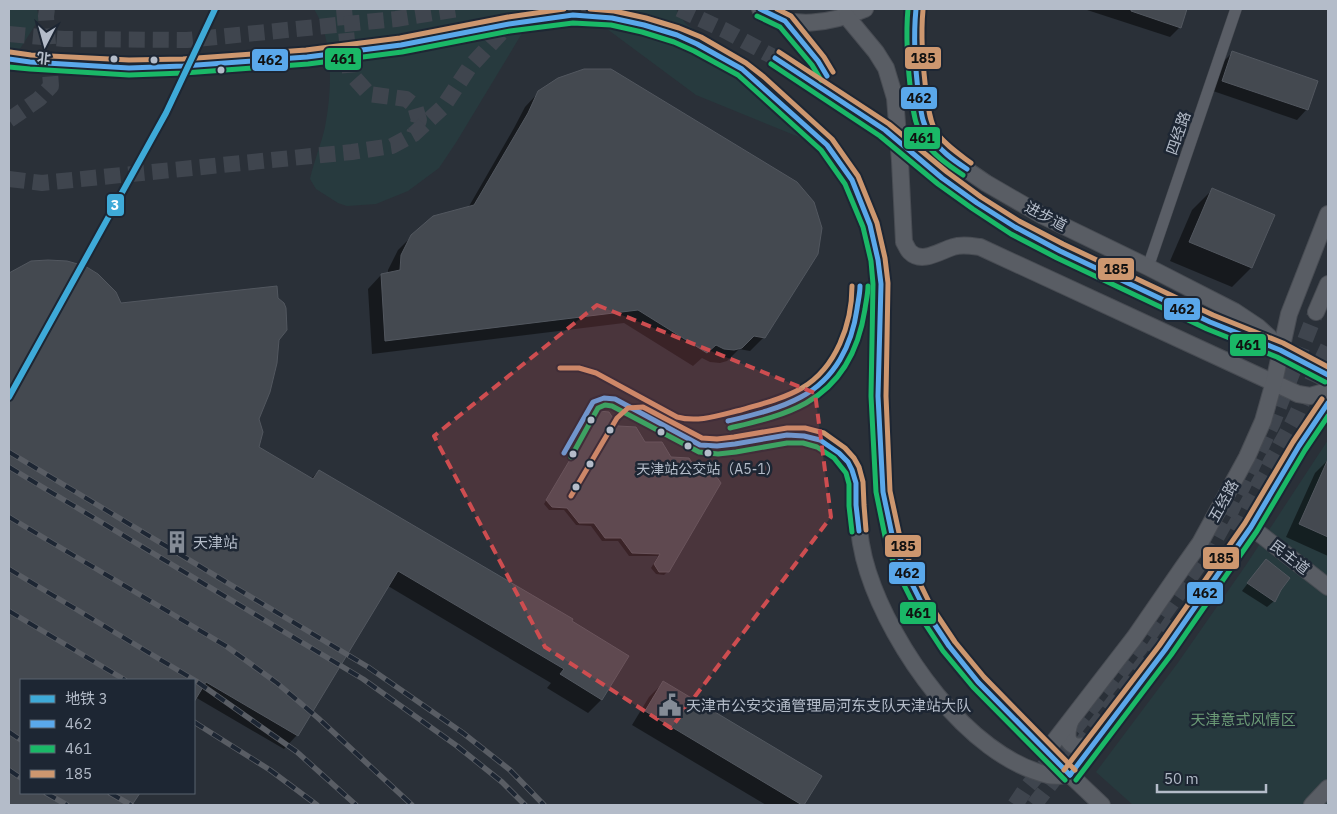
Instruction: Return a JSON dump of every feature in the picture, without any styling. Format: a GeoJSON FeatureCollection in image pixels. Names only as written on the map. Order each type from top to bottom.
{"type":"FeatureCollection","features":[{"type":"Feature","properties":{"kind":"main road"},"geometry":{"type":"LineString","coordinates":[[760,9],[784,21],[803,22],[825,22],[865,9]]}},
{"type":"Feature","properties":{"kind":"main road","name":"进步道"},"geometry":{"type":"LineString","coordinates":[[916,9],[913,51],[917,86],[925,128],[933,140],[964,168],[1043,216],[1234,311],[1258,327],[1280,350]]}},
{"type":"Feature","properties":{"kind":"main road"},"geometry":{"type":"LineString","coordinates":[[847,16],[876,52],[886,68],[893,90],[900,161],[904,242],[910,252],[918,257],[930,256],[955,246],[980,247],[1298,394],[1310,396],[1328,391]]}},
{"type":"Feature","properties":{"kind":"main road","name":"进步道"},"geometry":{"type":"LineString","coordinates":[[942,178],[984,208],[1060,251],[1210,322],[1280,350],[1328,375]]}},
{"type":"Feature","properties":{"kind":"main road","name":"五经路"},"geometry":{"type":"LineString","coordinates":[[1046,752],[1134,638],[1200,543],[1247,457],[1263,421],[1289,314],[1328,214]]}},
{"type":"Feature","properties":{"kind":"main road"},"geometry":{"type":"LineString","coordinates":[[1316,312],[1328,284]]}},
{"type":"Feature","properties":{"kind":"main road"},"geometry":{"type":"LineString","coordinates":[[879,340],[878,396],[883,492],[894,544],[904,568],[948,646],[978,682],[1046,752],[1102,805]]}},
{"type":"Feature","properties":{"kind":"main road"},"geometry":{"type":"LineString","coordinates":[[856,478],[859,530],[868,571],[885,613],[906,653],[925,680],[960,720],[1001,754],[1020,765],[1049,776],[1070,775],[1165,650],[1251,528],[1299,446],[1328,403]]}},
{"type":"Feature","properties":{"kind":"main road","name":"民主道"},"geometry":{"type":"LineString","coordinates":[[1251,528],[1328,587]]}},
{"type":"Feature","properties":{"kind":"main road"},"geometry":{"type":"LineString","coordinates":[[1070,722],[1067,734],[1068,740],[1072,744],[1081,748],[1095,743]]}},
{"type":"Feature","properties":{"kind":"main road"},"geometry":{"type":"LineString","coordinates":[[1312,805],[1328,788]]}},
{"type":"Feature","properties":{"kind":"street","name":"四经路"},"geometry":{"type":"LineString","coordinates":[[1148,267],[1236,9]]}},
{"type":"Feature","properties":{"kind":"highlighted area"},"geometry":{"type":"Polygon","coordinates":[[[597,305],[815,393],[831,517],[671,728],[545,647],[434,436],[597,305]]]}},
{"type":"Feature","properties":{"kind":"green space"},"geometry":{"type":"Polygon","coordinates":[[[9,9],[37,9],[39,19],[9,66],[9,9]]]}},
{"type":"Feature","properties":{"kind":"green space"},"geometry":{"type":"Polygon","coordinates":[[[314,9],[520,9],[528,20],[527,25],[439,168],[408,191],[376,204],[347,206],[338,203],[316,189],[310,179],[325,127],[330,82],[330,66],[325,35],[321,21],[314,9]]]}},
{"type":"Feature","properties":{"kind":"green space"},"geometry":{"type":"Polygon","coordinates":[[[587,9],[676,9],[685,23],[722,50],[774,80],[799,104],[809,138],[804,139],[696,95],[603,26],[587,9]]]}},
{"type":"Feature","properties":{"kind":"green space","name":"天津意式风情区"},"geometry":{"type":"Polygon","coordinates":[[[1328,440],[1328,805],[1133,805],[1096,772],[1177,664],[1246,565],[1328,440]]]}},
{"type":"Feature","properties":{"kind":"building"},"geometry":{"type":"Polygon","coordinates":[[[1131,9],[1187,9],[1181,28],[1131,11],[1131,9]]]}},
{"type":"Feature","properties":{"kind":"building"},"geometry":{"type":"Polygon","coordinates":[[[1232,51],[1318,81],[1308,110],[1222,81],[1232,51]]]}},
{"type":"Feature","properties":{"kind":"building"},"geometry":{"type":"Polygon","coordinates":[[[584,69],[611,69],[797,182],[814,202],[822,228],[818,254],[765,338],[754,336],[742,348],[734,350],[724,349],[716,345],[707,353],[638,310],[385,341],[381,274],[400,270],[401,255],[411,235],[433,216],[474,205],[528,113],[538,91],[558,78],[584,69]]]}},
{"type":"Feature","properties":{"kind":"building"},"geometry":{"type":"Polygon","coordinates":[[[1212,188],[1275,215],[1252,268],[1189,242],[1212,188]]]}},
{"type":"Feature","properties":{"kind":"building","name":"天津站"},"geometry":{"type":"Polygon","coordinates":[[[31,261],[67,261],[85,266],[98,274],[116,292],[121,303],[277,286],[278,298],[284,303],[286,308],[287,330],[279,340],[277,363],[270,392],[259,419],[263,432],[259,447],[313,479],[319,470],[573,619],[572,621],[629,656],[602,700],[560,674],[564,669],[398,571],[298,736],[206,682],[195,700],[195,679],[20,679],[20,794],[139,794],[132,805],[9,805],[9,273],[31,261]]]}},
{"type":"Feature","properties":{"kind":"building"},"geometry":{"type":"Polygon","coordinates":[[[599,411],[609,412],[618,426],[636,427],[645,442],[662,442],[671,457],[689,458],[700,475],[716,476],[721,483],[669,572],[659,572],[654,564],[660,554],[632,553],[621,538],[605,538],[594,523],[579,523],[567,508],[552,507],[546,500],[599,411]]]}},
{"type":"Feature","properties":{"kind":"building"},"geometry":{"type":"Polygon","coordinates":[[[1328,459],[1328,537],[1299,524],[1328,459]]]}},
{"type":"Feature","properties":{"kind":"building"},"geometry":{"type":"Polygon","coordinates":[[[1266,559],[1290,578],[1275,602],[1247,583],[1266,559]]]}},
{"type":"Feature","properties":{"kind":"building"},"geometry":{"type":"Polygon","coordinates":[[[663,681],[822,776],[804,805],[645,711],[663,681]]]}},
{"type":"Feature","properties":{"kind":"tunnel"},"geometry":{"type":"LineString","coordinates":[[9,120],[39,99],[51,86],[47,9]]}},
{"type":"Feature","properties":{"kind":"tunnel"},"geometry":{"type":"LineString","coordinates":[[344,9],[350,73],[369,94],[406,99],[415,106],[419,120],[414,134]]}},
{"type":"Feature","properties":{"kind":"tunnel"},"geometry":{"type":"LineString","coordinates":[[9,34],[64,39],[187,40],[396,19],[459,9]]}},
{"type":"Feature","properties":{"kind":"tunnel"},"geometry":{"type":"LineString","coordinates":[[679,9],[726,31],[779,60],[885,130],[942,178]]}},
{"type":"Feature","properties":{"kind":"tunnel"},"geometry":{"type":"LineString","coordinates":[[9,59],[129,68],[307,57],[401,45],[509,24],[573,15],[612,18],[677,35],[742,69],[759,83],[827,145],[852,180],[870,225],[878,260],[881,284],[879,340]]}},
{"type":"Feature","properties":{"kind":"tunnel"},"geometry":{"type":"LineString","coordinates":[[9,179],[42,183],[352,152],[392,146],[414,134],[443,107],[469,68],[509,24]]}},
{"type":"Feature","properties":{"kind":"tunnel"},"geometry":{"type":"LineString","coordinates":[[1015,805],[1025,790],[1140,648],[1210,549],[1230,513],[1273,422],[1316,312]]}},
{"type":"Feature","properties":{"kind":"tunnel"},"geometry":{"type":"LineString","coordinates":[[1233,530],[1293,422],[1328,347]]}},
{"type":"Feature","properties":{"kind":"tunnel"},"geometry":{"type":"LineString","coordinates":[[1034,805],[1144,663],[1172,621]]}},
{"type":"Feature","properties":{"kind":"railway"},"geometry":{"type":"LineString","coordinates":[[9,452],[368,667],[463,733],[510,770],[544,805]]}},
{"type":"Feature","properties":{"kind":"railway"},"geometry":{"type":"LineString","coordinates":[[9,467],[363,679],[457,746],[502,782],[525,805]]}},
{"type":"Feature","properties":{"kind":"railway"},"geometry":{"type":"LineString","coordinates":[[9,517],[226,646],[277,683],[318,718],[412,805]]}},
{"type":"Feature","properties":{"kind":"railway"},"geometry":{"type":"LineString","coordinates":[[9,569],[193,679]]}},
{"type":"Feature","properties":{"kind":"railway"},"geometry":{"type":"LineString","coordinates":[[9,611],[123,679]]}},
{"type":"Feature","properties":{"kind":"railway"},"geometry":{"type":"LineString","coordinates":[[195,680],[297,752],[356,805]]}},
{"type":"Feature","properties":{"kind":"railway"},"geometry":{"type":"LineString","coordinates":[[195,723],[270,770],[317,805]]}},
{"type":"Feature","properties":{"kind":"railway"},"geometry":{"type":"LineString","coordinates":[[9,732],[20,739]]}},
{"type":"Feature","properties":{"kind":"railway"},"geometry":{"type":"LineString","coordinates":[[9,770],[20,777]]}},
{"type":"Feature","properties":{"kind":"railway"},"geometry":{"type":"LineString","coordinates":[[48,794],[67,805]]}},
{"type":"Feature","properties":{"kind":"railway"},"geometry":{"type":"LineString","coordinates":[[112,794],[131,805]]}},
{"type":"Feature","properties":{"kind":"metro line","name":"3"},"geometry":{"type":"LineString","coordinates":[[9,397],[166,113],[215,9]]}},
{"type":"Feature","properties":{"kind":"transit line","name":"185"},"geometry":{"type":"LineString","coordinates":[[10,52],[31,55],[129,60],[183,59],[306,50],[400,38],[508,17],[564,9]]}},
{"type":"Feature","properties":{"kind":"transit line","name":"185"},"geometry":{"type":"LineString","coordinates":[[590,9],[614,11],[679,28],[701,37],[746,63],[832,139],[858,176],[877,223],[885,258],[888,283],[886,396],[890,491],[901,542],[931,606],[955,642],[984,677],[1075,770]]}},
{"type":"Feature","properties":{"kind":"transit line","name":"462"},"geometry":{"type":"LineString","coordinates":[[760,9],[785,21],[818,61],[827,76]]}},
{"type":"Feature","properties":{"kind":"transit line","name":"185"},"geometry":{"type":"LineString","coordinates":[[777,9],[791,16],[824,57],[833,72]]}},
{"type":"Feature","properties":{"kind":"transit line","name":"461"},"geometry":{"type":"LineString","coordinates":[[908,9],[908,67],[917,125],[923,139],[931,150],[963,175]]}},
{"type":"Feature","properties":{"kind":"transit line","name":"462"},"geometry":{"type":"LineString","coordinates":[[916,9],[916,65],[921,113],[927,131],[942,150],[967,169]]}},
{"type":"Feature","properties":{"kind":"transit line","name":"185"},"geometry":{"type":"LineString","coordinates":[[923,10],[922,54],[931,120],[936,132],[944,141],[971,163]]}},
{"type":"Feature","properties":{"kind":"transit line","name":"462"},"geometry":{"type":"LineString","coordinates":[[9,59],[129,68],[307,57],[401,45],[509,24],[573,15],[612,18],[677,35],[742,69],[827,145],[852,180],[870,225],[881,284],[878,396],[883,492],[894,544],[904,568],[925,610],[949,646],[978,682],[1070,775]]}},
{"type":"Feature","properties":{"kind":"transit line","name":"461"},"geometry":{"type":"LineString","coordinates":[[757,16],[780,27],[812,65],[821,80]]}},
{"type":"Feature","properties":{"kind":"transit line","name":"461"},"geometry":{"type":"LineString","coordinates":[[9,67],[129,75],[308,64],[402,52],[510,31],[573,23],[611,25],[674,42],[738,75],[821,150],[845,184],[863,227],[871,261],[873,284],[871,396],[876,492],[887,546],[897,571],[918,613],[943,651],[973,687],[1065,780]]}},
{"type":"Feature","properties":{"kind":"transit line","name":"185"},"geometry":{"type":"LineString","coordinates":[[779,52],[889,124],[947,172],[981,197],[1019,221],[1063,244],[1213,315],[1283,343],[1328,367]]}},
{"type":"Feature","properties":{"kind":"transit line","name":"462"},"geometry":{"type":"LineString","coordinates":[[775,58],[885,130],[942,178],[1015,227],[1060,251],[1210,322],[1280,350],[1328,375]]}},
{"type":"Feature","properties":{"kind":"transit line","name":"461"},"geometry":{"type":"LineString","coordinates":[[771,64],[880,136],[938,184],[1011,234],[1057,258],[1207,329],[1277,357],[1325,382]]}},
{"type":"Feature","properties":{"kind":"transit line","name":"185"},"geometry":{"type":"LineString","coordinates":[[560,368],[579,368],[596,373],[677,417],[685,419],[701,419],[741,410],[795,392],[814,379],[824,369],[833,357],[845,330],[849,315],[852,286]]}},
{"type":"Feature","properties":{"kind":"transit line","name":"462"},"geometry":{"type":"LineString","coordinates":[[728,421],[784,405],[813,390],[823,381],[840,360],[846,348],[855,322],[860,286]]}},
{"type":"Feature","properties":{"kind":"transit line","name":"461"},"geometry":{"type":"LineString","coordinates":[[730,428],[788,412],[819,395],[830,385],[839,375],[853,351],[862,323],[868,286]]}},
{"type":"Feature","properties":{"kind":"transit line","name":"462"},"geometry":{"type":"LineString","coordinates":[[564,453],[593,402],[604,398],[615,399],[700,445],[735,444],[787,435],[804,436],[820,440],[839,453],[848,462],[852,470],[856,483],[859,531]]}},
{"type":"Feature","properties":{"kind":"transit line","name":"185"},"geometry":{"type":"LineString","coordinates":[[1064,770],[1159,646],[1245,523],[1293,442],[1322,399]]}},
{"type":"Feature","properties":{"kind":"transit line","name":"462"},"geometry":{"type":"LineString","coordinates":[[1070,775],[1165,650],[1251,527],[1299,446],[1328,403]]}},
{"type":"Feature","properties":{"kind":"transit line","name":"461"},"geometry":{"type":"LineString","coordinates":[[571,457],[598,408],[605,405],[612,406],[699,452],[718,454],[787,443],[803,443],[817,447],[834,458],[846,473],[849,484],[852,532]]}},
{"type":"Feature","properties":{"kind":"transit line","name":"185"},"geometry":{"type":"LineString","coordinates":[[571,496],[617,418],[628,408],[643,407],[702,438],[717,439],[787,428],[805,428],[824,433],[845,448],[859,467],[863,482],[866,530]]}},
{"type":"Feature","properties":{"kind":"transit line","name":"461"},"geometry":{"type":"LineString","coordinates":[[1076,780],[1171,655],[1257,531],[1305,450],[1328,416]]}},
{"type":"Feature","properties":{"kind":"place","name":"天津站公交站（A5-1）"},"geometry":{"type":"Point","coordinates":[708,453]}},
{"type":"Feature","properties":{"kind":"place","name":"天津站"},"geometry":{"type":"Point","coordinates":[177,542]}},
{"type":"Feature","properties":{"kind":"place","name":"天津市公安交通管理局河东支队天津站大队"},"geometry":{"type":"Point","coordinates":[670,705]}}]}
